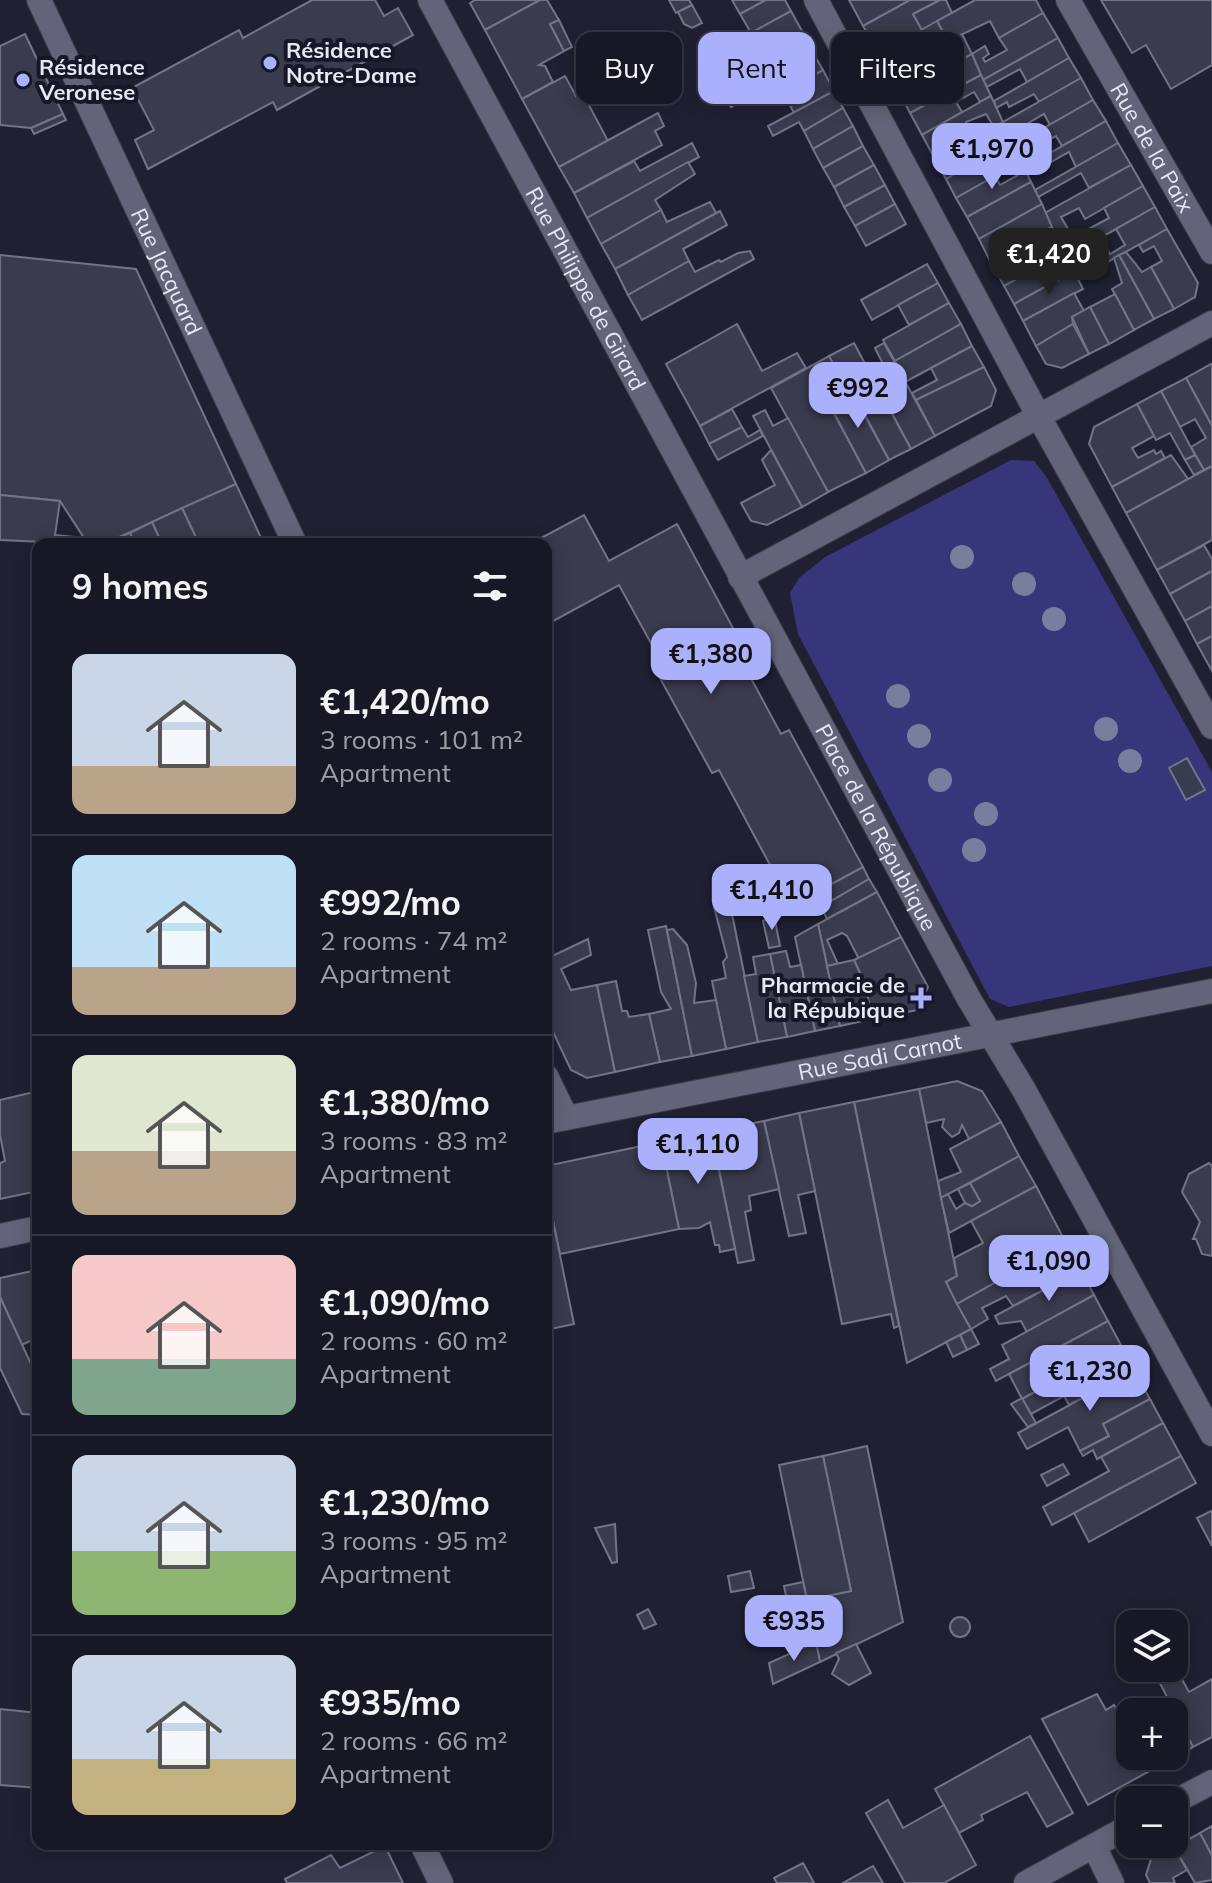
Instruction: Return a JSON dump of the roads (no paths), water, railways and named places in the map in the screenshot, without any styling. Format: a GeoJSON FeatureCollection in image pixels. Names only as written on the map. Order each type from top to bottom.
{"type":"FeatureCollection","features":[{"type":"Feature","properties":{"kind":"street","name":"Rue Jacquard"},"geometry":{"type":"LineString","coordinates":[[39,0],[292,538]]}},
{"type":"Feature","properties":{"kind":"street","name":"Rue Philippe de Girard"},"geometry":{"type":"LineString","coordinates":[[430,0],[740,577]]}},
{"type":"Feature","properties":{"kind":"street"},"geometry":{"type":"LineString","coordinates":[[816,0],[1039,417],[1212,727]]}},
{"type":"Feature","properties":{"kind":"street","name":"Rue de la Paix"},"geometry":{"type":"LineString","coordinates":[[1068,0],[1212,252]]}},
{"type":"Feature","properties":{"kind":"street"},"geometry":{"type":"LineString","coordinates":[[740,577],[1212,323]]}},
{"type":"Feature","properties":{"kind":"street","name":"Place de la République"},"geometry":{"type":"LineString","coordinates":[[740,577],[988,1033],[1024,1090],[1212,1434]]}},
{"type":"Feature","properties":{"kind":"street","name":"Rue Sadi Carnot"},"geometry":{"type":"LineString","coordinates":[[556,1120],[1212,991]]}},
{"type":"Feature","properties":{"kind":"street"},"geometry":{"type":"LineString","coordinates":[[0,1236],[32,1229]]}},
{"type":"Feature","properties":{"kind":"street"},"geometry":{"type":"LineString","coordinates":[[1188,1795],[1212,1782]]}},
{"type":"Feature","properties":{"kind":"street"},"geometry":{"type":"LineString","coordinates":[[1026,1883],[1116,1834]]}},
{"type":"Feature","properties":{"kind":"street"},"geometry":{"type":"LineString","coordinates":[[1094,1846],[1112,1883]]}},
{"type":"Feature","properties":{"kind":"street"},"geometry":{"type":"LineString","coordinates":[[425,1850],[441,1883]]}},
{"type":"Feature","properties":{"kind":"place","name":"Résidence Notre-Dame"},"geometry":{"type":"Point","coordinates":[270,63]}},
{"type":"Feature","properties":{"kind":"place","name":"Résidence Veronese"},"geometry":{"type":"Point","coordinates":[23,80]}},
{"type":"Feature","properties":{"kind":"place","name":"Pharmacie de la Répubique"},"geometry":{"type":"Point","coordinates":[921,998]}}]}
